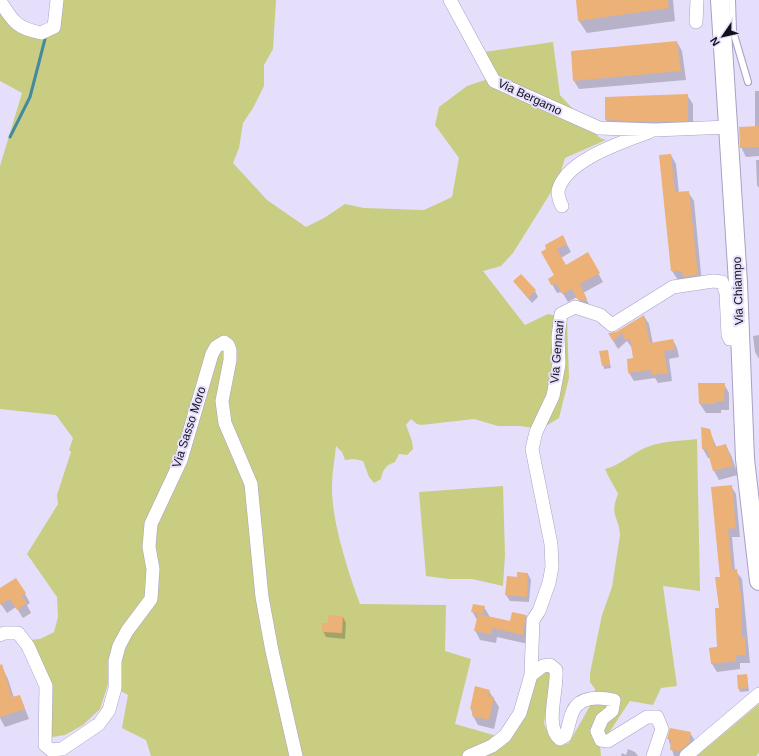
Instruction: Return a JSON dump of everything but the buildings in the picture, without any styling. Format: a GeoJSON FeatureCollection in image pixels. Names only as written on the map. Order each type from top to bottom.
{"type":"FeatureCollection","features":[{"type":"Feature","properties":{"kind":"main road","name":"Via Chiampo"},"geometry":{"type":"LineString","coordinates":[[720,0],[740,339],[745,459],[759,581]]}},
{"type":"Feature","properties":{"kind":"street"},"geometry":{"type":"LineString","coordinates":[[0,1],[15,22],[25,30],[41,33],[54,26],[57,0]]}},
{"type":"Feature","properties":{"kind":"street","name":"Via Bergamo"},"geometry":{"type":"LineString","coordinates":[[450,0],[494,81],[600,128],[655,130],[728,127]]}},
{"type":"Feature","properties":{"kind":"street"},"geometry":{"type":"LineString","coordinates":[[696,0],[696,22]]}},
{"type":"Feature","properties":{"kind":"street","name":"Via Bergamo"},"geometry":{"type":"LineString","coordinates":[[562,206],[558,193],[562,181],[572,169],[605,150],[655,130]]}},
{"type":"Feature","properties":{"kind":"street","name":"Via Gennari"},"geometry":{"type":"LineString","coordinates":[[531,675],[533,620],[539,611],[549,583],[552,567],[551,544],[532,449],[536,432],[552,396],[559,364],[558,337],[561,314],[575,307],[600,315],[612,326],[673,287],[713,281],[722,282],[726,293],[728,335],[730,339],[740,339]]}},
{"type":"Feature","properties":{"kind":"street","name":"Via Sasso Moro"},"geometry":{"type":"LineString","coordinates":[[0,635],[4,633],[18,633],[28,646],[46,686],[45,745],[51,750],[62,749],[99,724],[109,710],[115,688],[115,661],[118,646],[127,631],[151,599],[153,569],[149,548],[151,524],[180,460],[212,354],[216,347],[224,342],[228,345],[230,350],[230,360],[222,401],[225,422],[251,484],[262,597],[272,651],[296,756]]}},
{"type":"Feature","properties":{"kind":"street"},"geometry":{"type":"LineString","coordinates":[[469,756],[492,746],[505,736],[520,713],[531,675],[543,666],[550,665],[556,670],[557,681],[551,724],[555,735],[560,739],[565,736],[573,710],[585,700],[602,698],[614,700],[612,711],[602,719],[597,731],[601,740],[608,741],[646,717],[657,717],[662,728],[653,756]]}},
{"type":"Feature","properties":{"kind":"street"},"geometry":{"type":"LineString","coordinates":[[686,756],[759,694]]}},
{"type":"Feature","properties":{"kind":"lane"},"geometry":{"type":"LineString","coordinates":[[732,0],[733,31],[748,82]]}},
{"type":"Feature","properties":{"kind":"green space"},"geometry":{"type":"Polygon","coordinates":[[[57,0],[276,0],[273,49],[264,65],[264,86],[253,108],[243,123],[239,148],[233,163],[267,200],[306,227],[324,218],[345,204],[364,208],[424,210],[452,197],[459,158],[435,125],[439,107],[467,86],[488,79],[477,53],[553,42],[560,95],[600,138],[606,140],[565,158],[558,181],[513,253],[501,266],[483,271],[525,325],[548,314],[567,318],[569,378],[559,418],[541,429],[520,426],[498,426],[474,419],[421,425],[417,424],[411,419],[406,425],[412,441],[413,449],[407,455],[399,454],[395,462],[385,468],[381,479],[374,483],[369,477],[363,461],[354,459],[345,460],[342,452],[336,446],[332,480],[332,499],[341,545],[360,604],[446,605],[445,651],[471,659],[455,724],[497,736],[511,723],[527,682],[550,669],[552,673],[544,723],[549,736],[560,746],[569,743],[595,697],[595,689],[590,682],[590,673],[602,615],[612,587],[620,535],[614,512],[615,501],[618,494],[605,469],[616,465],[653,445],[665,442],[697,439],[700,591],[663,586],[677,686],[661,688],[653,705],[630,701],[600,746],[601,756],[151,756],[146,740],[122,728],[128,695],[108,684],[100,709],[83,725],[65,735],[46,738],[45,707],[29,640],[40,639],[54,632],[58,617],[57,597],[27,554],[58,504],[57,495],[71,452],[69,450],[73,438],[56,415],[0,409],[0,166],[22,93],[0,81],[0,1],[9,14],[50,33],[57,0]]]}},
{"type":"Feature","properties":{"kind":"green space"},"geometry":{"type":"Polygon","coordinates":[[[503,486],[505,555],[503,586],[472,579],[449,579],[426,576],[419,492],[503,486]]]}},
{"type":"Feature","properties":{"kind":"green space"},"geometry":{"type":"Polygon","coordinates":[[[759,704],[759,753],[756,756],[697,756],[759,704]]]}},
{"type":"Feature","properties":{"kind":"waterway"},"geometry":{"type":"LineString","coordinates":[[10,137],[30,97],[45,39]]}}]}
